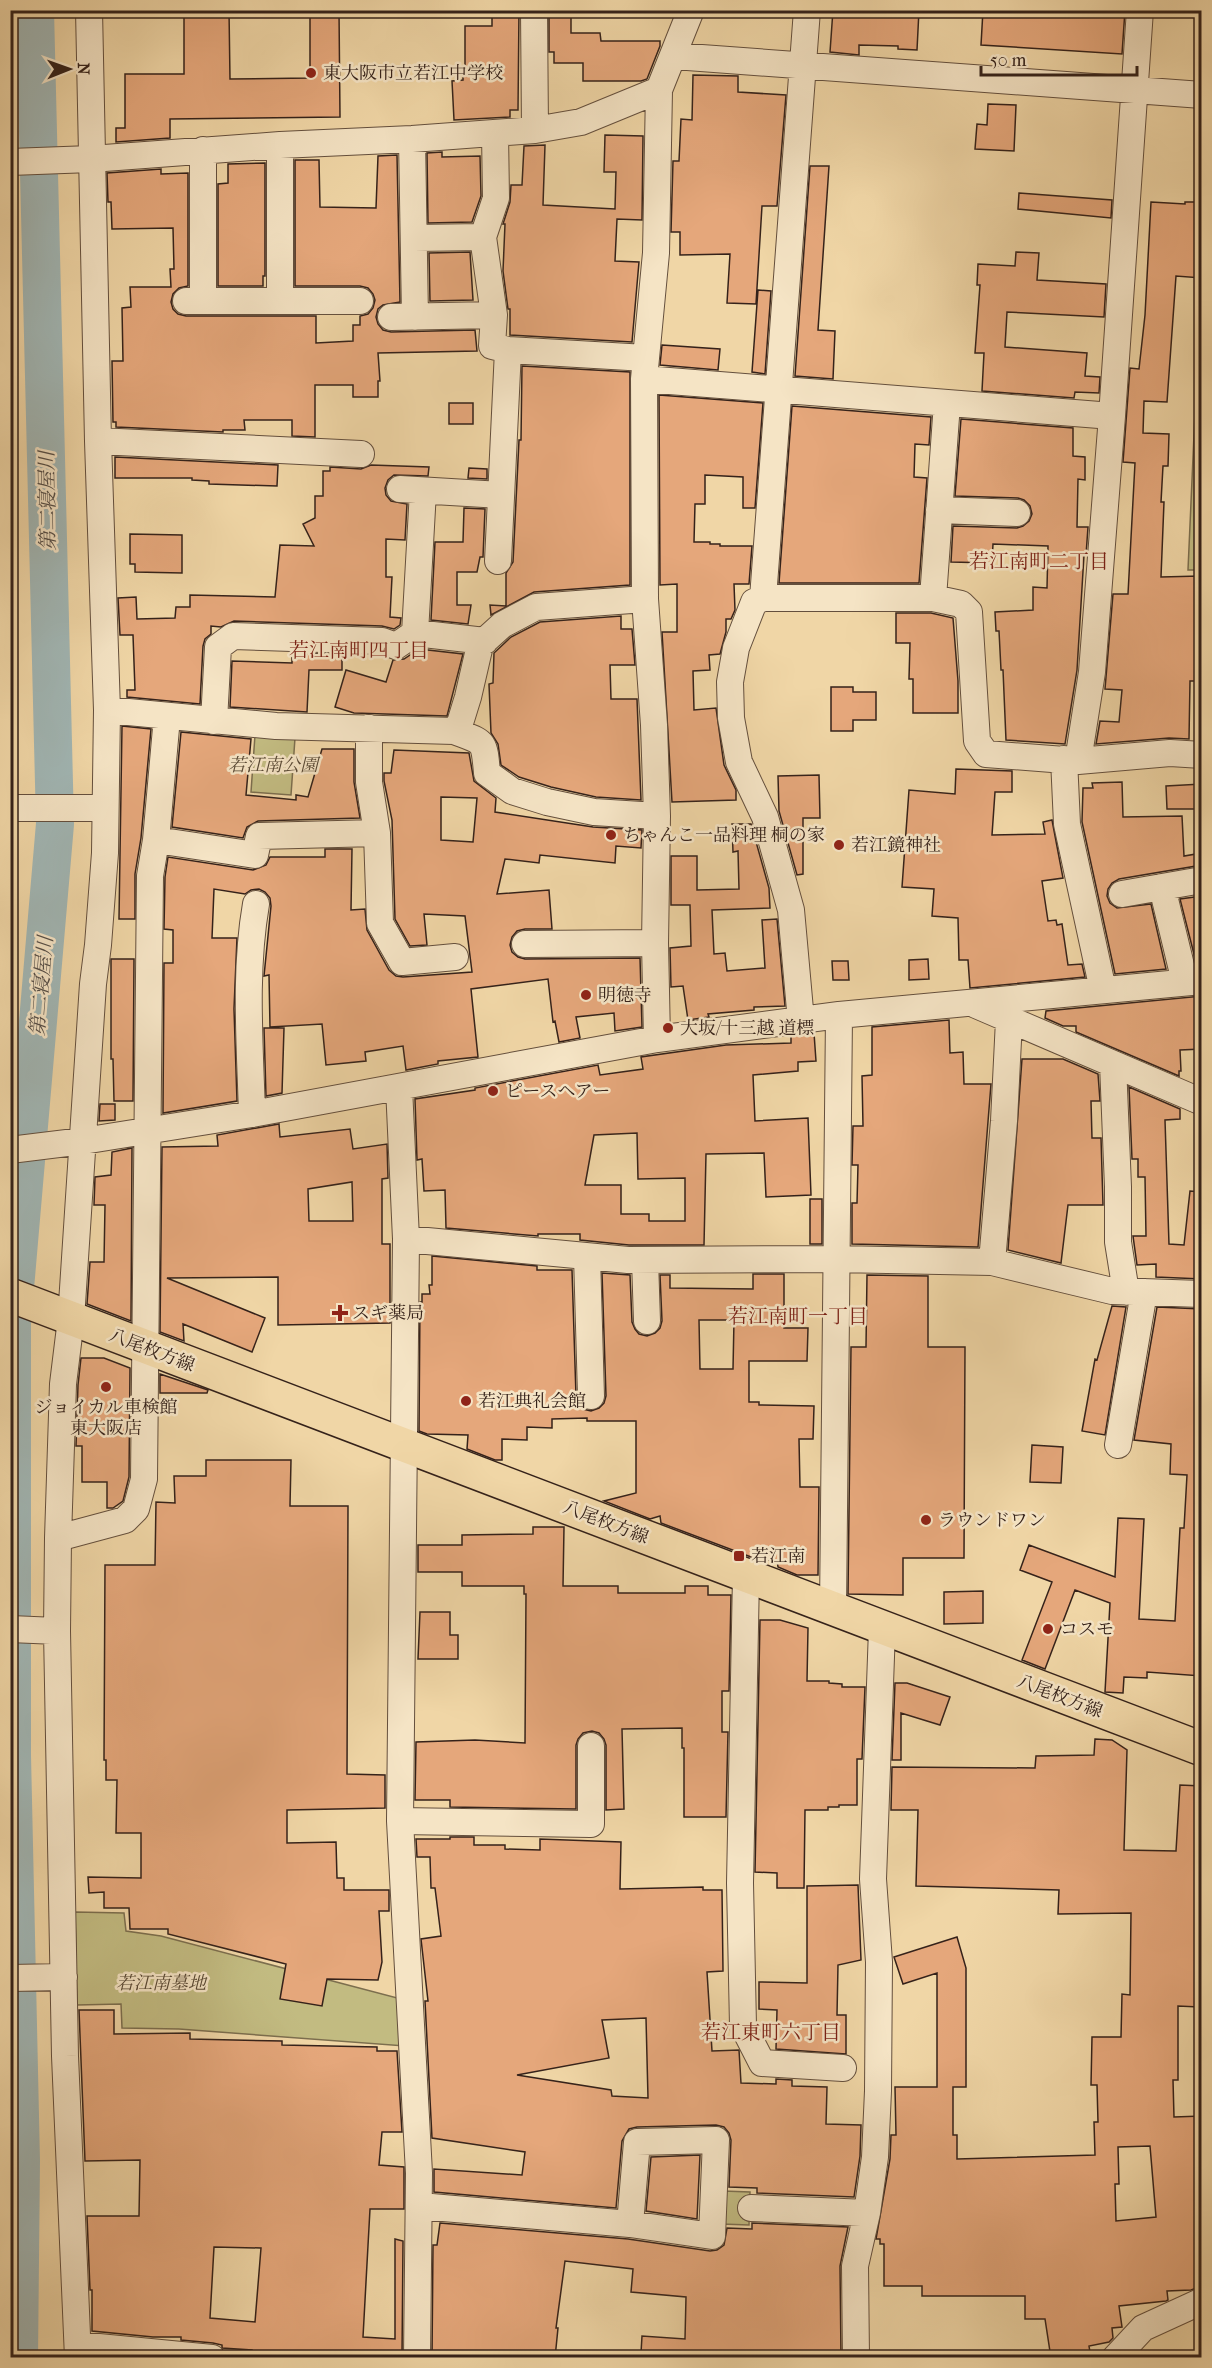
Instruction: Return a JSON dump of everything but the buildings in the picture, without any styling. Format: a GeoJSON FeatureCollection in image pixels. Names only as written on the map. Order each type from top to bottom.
{"type":"FeatureCollection","features":[{"type":"Feature","properties":{"kind":"main road","name":"八尾枚方線"},"geometry":{"type":"LineString","coordinates":[[10,1295],[1202,1749]]}},
{"type":"Feature","properties":{"kind":"street"},"geometry":{"type":"LineString","coordinates":[[89,10],[106,710],[105,853],[83,1141],[66,1317],[57,1631],[65,2056],[78,2351],[212,2358]]}},
{"type":"Feature","properties":{"kind":"street"},"geometry":{"type":"LineString","coordinates":[[534,10],[535,130]]}},
{"type":"Feature","properties":{"kind":"street"},"geometry":{"type":"LineString","coordinates":[[657,1040],[655,943],[657,816],[654,725],[645,600],[645,368],[656,253],[660,90],[691,10]]}},
{"type":"Feature","properties":{"kind":"street"},"geometry":{"type":"LineString","coordinates":[[763,598],[807,10]]}},
{"type":"Feature","properties":{"kind":"street"},"geometry":{"type":"LineString","coordinates":[[1103,990],[1067,824],[1071,760],[1092,672],[1140,10]]}},
{"type":"Feature","properties":{"kind":"street"},"geometry":{"type":"LineString","coordinates":[[674,56],[1202,95]]}},
{"type":"Feature","properties":{"kind":"street"},"geometry":{"type":"LineString","coordinates":[[10,162],[91,159],[535,130],[581,122],[660,90]]}},
{"type":"Feature","properties":{"kind":"street"},"geometry":{"type":"LineString","coordinates":[[495,133],[496,198],[483,237],[494,315],[492,346],[779,390],[1112,416]]}},
{"type":"Feature","properties":{"kind":"street"},"geometry":{"type":"LineString","coordinates":[[412,139],[414,237],[403,317],[494,315]]}},
{"type":"Feature","properties":{"kind":"street"},"geometry":{"type":"LineString","coordinates":[[280,145],[280,301]]}},
{"type":"Feature","properties":{"kind":"street"},"geometry":{"type":"LineString","coordinates":[[203,150],[195,301],[360,301]]}},
{"type":"Feature","properties":{"kind":"street"},"geometry":{"type":"LineString","coordinates":[[414,237],[483,237]]}},
{"type":"Feature","properties":{"kind":"street"},"geometry":{"type":"LineString","coordinates":[[498,561],[508,350]]}},
{"type":"Feature","properties":{"kind":"street"},"geometry":{"type":"LineString","coordinates":[[933,598],[947,403]]}},
{"type":"Feature","properties":{"kind":"street"},"geometry":{"type":"LineString","coordinates":[[98,441],[361,453]]}},
{"type":"Feature","properties":{"kind":"street"},"geometry":{"type":"LineString","coordinates":[[415,633],[412,490],[501,495]]}},
{"type":"Feature","properties":{"kind":"street"},"geometry":{"type":"LineString","coordinates":[[939,510],[1017,513]]}},
{"type":"Feature","properties":{"kind":"street"},"geometry":{"type":"LineString","coordinates":[[801,1021],[791,910],[765,817],[739,762],[730,718],[730,682],[735,648],[754,602],[763,598],[933,598],[961,604],[969,612],[969,644],[976,696],[977,741],[986,754],[1071,760],[1170,753],[1202,755]]}},
{"type":"Feature","properties":{"kind":"street"},"geometry":{"type":"LineString","coordinates":[[454,731],[460,723],[468,697],[480,645],[502,625],[536,607],[645,600]]}},
{"type":"Feature","properties":{"kind":"street"},"geometry":{"type":"LineString","coordinates":[[214,721],[218,647],[233,636],[382,641],[396,646],[415,633],[485,641]]}},
{"type":"Feature","properties":{"kind":"street"},"geometry":{"type":"LineString","coordinates":[[106,710],[276,726],[454,731],[481,741],[485,747],[487,772],[512,791],[594,812],[657,816]]}},
{"type":"Feature","properties":{"kind":"street"},"geometry":{"type":"LineString","coordinates":[[58,1538],[125,1520],[136,1509],[144,1479],[150,876],[156,840],[167,717]]}},
{"type":"Feature","properties":{"kind":"street"},"geometry":{"type":"LineString","coordinates":[[369,728],[369,782],[377,833],[380,923],[402,962],[455,957]]}},
{"type":"Feature","properties":{"kind":"street"},"geometry":{"type":"LineString","coordinates":[[10,808],[104,808]]}},
{"type":"Feature","properties":{"kind":"street"},"geometry":{"type":"LineString","coordinates":[[156,840],[255,855],[259,836],[377,833]]}},
{"type":"Feature","properties":{"kind":"street"},"geometry":{"type":"LineString","coordinates":[[1122,894],[1202,880]]}},
{"type":"Feature","properties":{"kind":"street"},"geometry":{"type":"LineString","coordinates":[[10,1150],[83,1141],[252,1114],[657,1040],[839,1016],[1193,982],[1162,887]]}},
{"type":"Feature","properties":{"kind":"street"},"geometry":{"type":"LineString","coordinates":[[252,1114],[249,999],[251,936],[256,904]]}},
{"type":"Feature","properties":{"kind":"street"},"geometry":{"type":"LineString","coordinates":[[525,945],[655,943]]}},
{"type":"Feature","properties":{"kind":"street"},"geometry":{"type":"LineString","coordinates":[[973,1004],[1202,1102]]}},
{"type":"Feature","properties":{"kind":"street"},"geometry":{"type":"LineString","coordinates":[[833,1610],[839,1016]]}},
{"type":"Feature","properties":{"kind":"street"},"geometry":{"type":"LineString","coordinates":[[992,1262],[1004,1121],[1009,1020]]}},
{"type":"Feature","properties":{"kind":"street"},"geometry":{"type":"LineString","coordinates":[[1113,1064],[1118,1242],[1135,1292],[1118,1445]]}},
{"type":"Feature","properties":{"kind":"street"},"geometry":{"type":"LineString","coordinates":[[399,1087],[406,1239],[400,1821],[420,2206],[417,2358]]}},
{"type":"Feature","properties":{"kind":"street"},"geometry":{"type":"LineString","coordinates":[[406,1239],[645,1260],[835,1259],[992,1262],[1112,1291],[1202,1294]]}},
{"type":"Feature","properties":{"kind":"street"},"geometry":{"type":"LineString","coordinates":[[587,1256],[591,1395]]}},
{"type":"Feature","properties":{"kind":"street"},"geometry":{"type":"LineString","coordinates":[[645,1260],[647,1321]]}},
{"type":"Feature","properties":{"kind":"street"},"geometry":{"type":"LineString","coordinates":[[746,1576],[740,1883],[743,2026],[762,2063],[843,2068]]}},
{"type":"Feature","properties":{"kind":"street"},"geometry":{"type":"LineString","coordinates":[[10,1629],[57,1631]]}},
{"type":"Feature","properties":{"kind":"street"},"geometry":{"type":"LineString","coordinates":[[856,2358],[855,2266],[867,2213],[875,2157],[878,2091],[879,1962],[873,1879],[882,1629]]}},
{"type":"Feature","properties":{"kind":"street"},"geometry":{"type":"LineString","coordinates":[[400,1821],[591,1824],[591,1746]]}},
{"type":"Feature","properties":{"kind":"street"},"geometry":{"type":"LineString","coordinates":[[10,1978],[64,1977]]}},
{"type":"Feature","properties":{"kind":"street"},"geometry":{"type":"LineString","coordinates":[[420,2206],[630,2224],[712,2236],[716,2140],[637,2142],[630,2224]]}},
{"type":"Feature","properties":{"kind":"street"},"geometry":{"type":"LineString","coordinates":[[751,2208],[867,2213]]}},
{"type":"Feature","properties":{"kind":"street"},"geometry":{"type":"LineString","coordinates":[[1115,2358],[1143,2328],[1202,2301]]}},
{"type":"Feature","properties":{"kind":"green space"},"geometry":{"type":"Polygon","coordinates":[[[1200,300],[1202,300],[1201,570],[1188,570],[1200,300]]]}},
{"type":"Feature","properties":{"kind":"green space","name":"若江南公園"},"geometry":{"type":"Polygon","coordinates":[[[255,735],[295,738],[291,795],[251,792],[255,735]]]}},
{"type":"Feature","properties":{"kind":"green space","name":"若江南墓地"},"geometry":{"type":"Polygon","coordinates":[[[75,1912],[124,1913],[126,1931],[161,1936],[405,2000],[405,2046],[179,2029],[122,2028],[121,2004],[77,2005],[75,1912]]]}},
{"type":"Feature","properties":{"kind":"green space"},"geometry":{"type":"Polygon","coordinates":[[[723,2191],[750,2192],[749,2225],[721,2224],[723,2191]]]}},
{"type":"Feature","properties":{"kind":"waterway","name":"第二寝屋川"},"geometry":{"type":"LineString","coordinates":[[19,2358],[21,2161],[12,1755],[12,1323],[55,824],[35,10]]}},
{"type":"Feature","properties":{"kind":"place","name":"東大阪市立若江中学校"},"geometry":{"type":"Point","coordinates":[311,73]}},
{"type":"Feature","properties":{"kind":"place","name":"ちゃんこ一品料理 桐の家"},"geometry":{"type":"Point","coordinates":[611,835]}},
{"type":"Feature","properties":{"kind":"place","name":"若江鏡神社"},"geometry":{"type":"Point","coordinates":[839,845]}},
{"type":"Feature","properties":{"kind":"place","name":"明徳寺"},"geometry":{"type":"Point","coordinates":[586,995]}},
{"type":"Feature","properties":{"kind":"place","name":"大坂/十三越 道標"},"geometry":{"type":"Point","coordinates":[668,1028]}},
{"type":"Feature","properties":{"kind":"place","name":"ピースヘアー"},"geometry":{"type":"Point","coordinates":[493,1091]}},
{"type":"Feature","properties":{"kind":"place","name":"スギ薬局"},"geometry":{"type":"Point","coordinates":[340,1313]}},
{"type":"Feature","properties":{"kind":"place","name":"ジョイカル車検館 東大阪店"},"geometry":{"type":"Point","coordinates":[106,1387]}},
{"type":"Feature","properties":{"kind":"place","name":"若江典礼会館"},"geometry":{"type":"Point","coordinates":[466,1401]}},
{"type":"Feature","properties":{"kind":"place","name":"ラウンドワン"},"geometry":{"type":"Point","coordinates":[926,1520]}},
{"type":"Feature","properties":{"kind":"place","name":"若江南"},"geometry":{"type":"Point","coordinates":[739,1556]}},
{"type":"Feature","properties":{"kind":"place","name":"コスモ"},"geometry":{"type":"Point","coordinates":[1048,1629]}},
{"type":"Feature","properties":{"kind":"district","name":"若江南町二丁目"},"geometry":{"type":"Point","coordinates":[1039,561]}},
{"type":"Feature","properties":{"kind":"district","name":"若江南町四丁目"},"geometry":{"type":"Point","coordinates":[359,650]}},
{"type":"Feature","properties":{"kind":"district","name":"若江南町一丁目"},"geometry":{"type":"Point","coordinates":[798,1316]}},
{"type":"Feature","properties":{"kind":"district","name":"若江東町六丁目"},"geometry":{"type":"Point","coordinates":[771,2032]}}]}
